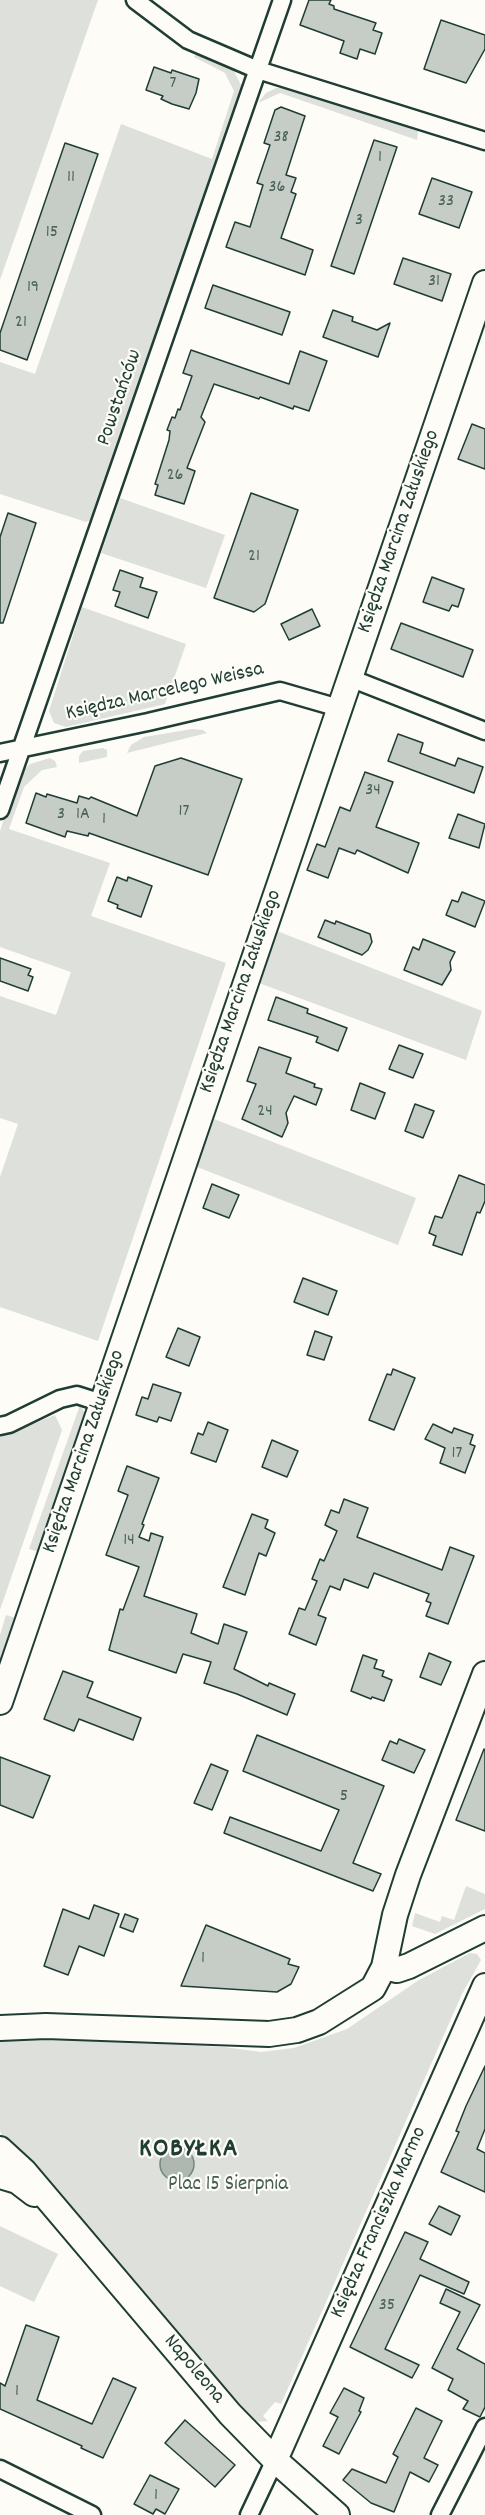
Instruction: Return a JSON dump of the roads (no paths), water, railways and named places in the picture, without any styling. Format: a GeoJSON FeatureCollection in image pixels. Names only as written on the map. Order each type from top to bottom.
{"type":"FeatureCollection","features":[{"type":"Feature","properties":{"kind":"street"},"geometry":{"type":"LineString","coordinates":[[135,0],[188,40],[258,70],[485,141]]}},
{"type":"Feature","properties":{"kind":"street","name":"Powstańców"},"geometry":{"type":"LineString","coordinates":[[0,810],[282,0]]}},
{"type":"Feature","properties":{"kind":"street","name":"Księdza Marcina Załuskiego"},"geometry":{"type":"LineString","coordinates":[[0,1701],[485,283]]}},
{"type":"Feature","properties":{"kind":"street"},"geometry":{"type":"LineString","coordinates":[[350,678],[485,731]]}},
{"type":"Feature","properties":{"kind":"street","name":"Księdza Marcelego Weissa"},"geometry":{"type":"LineString","coordinates":[[0,753],[280,691],[339,708]]}},
{"type":"Feature","properties":{"kind":"street"},"geometry":{"type":"LineString","coordinates":[[0,1426],[9,1424],[60,1398],[77,1395],[102,1403]]}},
{"type":"Feature","properties":{"kind":"street"},"geometry":{"type":"LineString","coordinates":[[2,2027],[269,2034],[297,2030],[331,2016],[373,1988],[384,1967],[395,1915],[408,1875],[485,1674]]}},
{"type":"Feature","properties":{"kind":"street"},"geometry":{"type":"LineString","coordinates":[[384,1967],[397,1970],[409,1966],[484,1931]]}},
{"type":"Feature","properties":{"kind":"street","name":"Księdza Franciszka Marmo"},"geometry":{"type":"LineString","coordinates":[[275,2460],[485,1986]]}},
{"type":"Feature","properties":{"kind":"street","name":"Napoleona"},"geometry":{"type":"LineString","coordinates":[[0,2149],[24,2171],[230,2414],[275,2460],[337,2515]]}},
{"type":"Feature","properties":{"kind":"street","name":"Napoleona"},"geometry":{"type":"LineString","coordinates":[[0,2176],[17,2181],[60,2215]]}},
{"type":"Feature","properties":{"kind":"street"},"geometry":{"type":"LineString","coordinates":[[440,2515],[485,2427]]}},
{"type":"Feature","properties":{"kind":"street"},"geometry":{"type":"LineString","coordinates":[[249,2515],[275,2460]]}},
{"type":"Feature","properties":{"kind":"street"},"geometry":{"type":"LineString","coordinates":[[0,2469],[92,2515]]}},
{"type":"Feature","properties":{"kind":"district","name":"KOBYŁKA"},"geometry":{"type":"Point","coordinates":[189,2151]}},
{"type":"Feature","properties":{"kind":"park label","name":"Plac 15 Sierpnia"},"geometry":{"type":"Point","coordinates":[228,2186]}}]}
